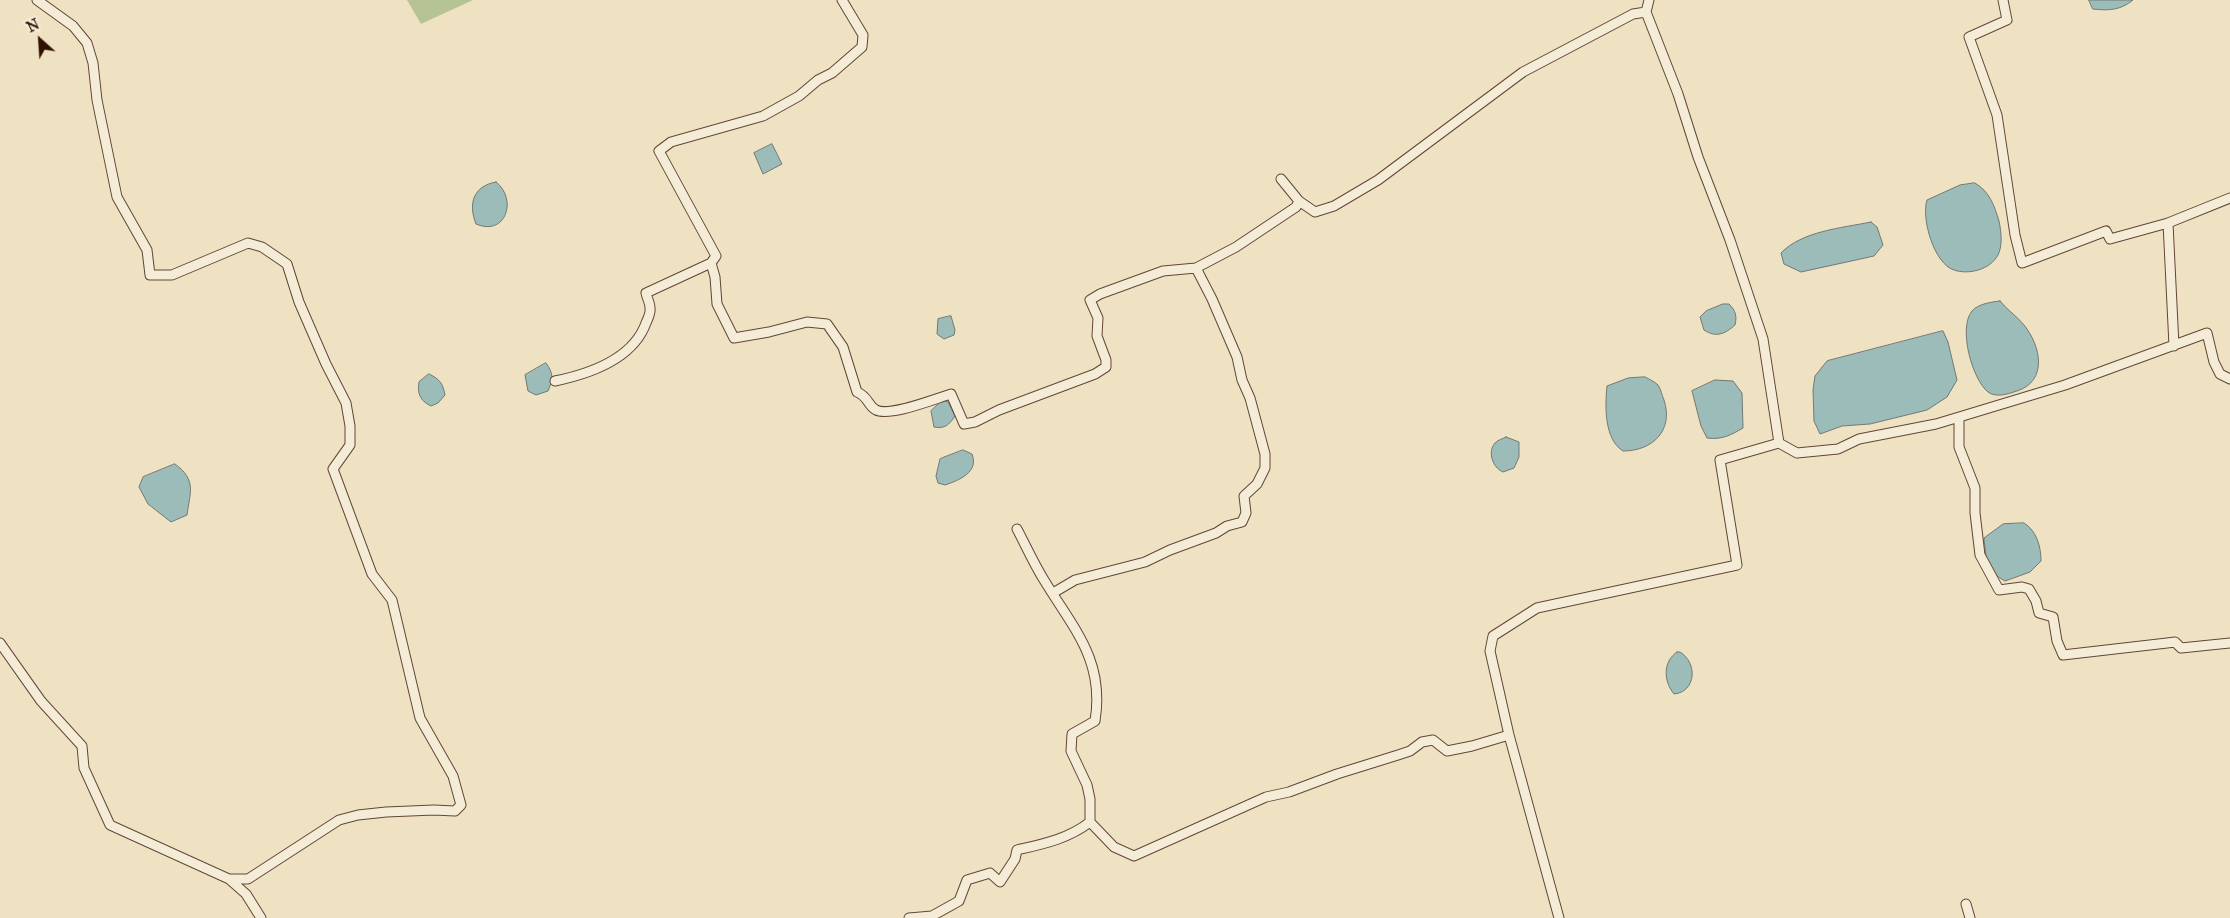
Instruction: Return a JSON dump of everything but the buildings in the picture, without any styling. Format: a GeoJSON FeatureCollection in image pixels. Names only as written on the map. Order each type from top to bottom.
{"type":"FeatureCollection","features":[{"type":"Feature","properties":{"kind":"street"},"geometry":{"type":"LineString","coordinates":[[38,0],[73,26],[87,43],[93,63],[97,100],[117,197],[147,250],[150,276],[172,275],[248,243],[262,247],[287,264],[299,302],[326,364],[346,403],[350,426],[350,445],[333,469],[372,574],[392,600],[420,718],[453,776],[461,805],[455,811],[386,812],[358,815],[339,820],[248,879],[229,879]]}},
{"type":"Feature","properties":{"kind":"street"},"geometry":{"type":"LineString","coordinates":[[555,381],[578,376],[616,359],[631,347],[644,328],[651,310],[646,293],[712,263],[716,256],[659,151],[671,142],[764,116],[800,96],[818,80],[832,73],[862,47],[863,35],[842,0]]}},
{"type":"Feature","properties":{"kind":"street"},"geometry":{"type":"LineString","coordinates":[[1649,0],[1646,12],[1678,94],[1698,157],[1730,240],[1763,339],[1779,443]]}},
{"type":"Feature","properties":{"kind":"street"},"geometry":{"type":"LineString","coordinates":[[2003,0],[2007,20],[1969,37],[1997,115],[2014,235],[2022,263],[2106,231],[2110,239],[2168,223],[2230,198]]}},
{"type":"Feature","properties":{"kind":"street"},"geometry":{"type":"LineString","coordinates":[[1281,180],[1299,201],[1315,212],[1334,206],[1396,168],[1524,72],[1633,14],[1646,12]]}},
{"type":"Feature","properties":{"kind":"street"},"geometry":{"type":"LineString","coordinates":[[712,263],[718,304],[734,338],[769,332],[807,322],[826,324],[843,347],[857,392],[864,395],[874,409],[886,413],[951,394],[964,424],[975,422],[999,410],[1095,374],[1106,367],[1106,360],[1097,336],[1098,318],[1090,300],[1100,294],[1163,271],[1196,268],[1252,236],[1296,207],[1299,201]]}},
{"type":"Feature","properties":{"kind":"street"},"geometry":{"type":"LineString","coordinates":[[2168,223],[2174,346]]}},
{"type":"Feature","properties":{"kind":"street"},"geometry":{"type":"LineString","coordinates":[[1053,593],[1075,580],[1145,562],[1170,550],[1207,537],[1227,526],[1242,522],[1246,513],[1244,496],[1257,484],[1265,468],[1266,454],[1250,398],[1242,380],[1237,357],[1212,299],[1196,268]]}},
{"type":"Feature","properties":{"kind":"street"},"geometry":{"type":"LineString","coordinates":[[1559,918],[1509,735],[1490,651],[1493,636],[1537,608],[1737,565],[1720,460],[1779,443],[1797,453],[1838,450],[1859,439],[1958,418],[2065,385],[2207,333],[2214,362],[2220,374],[2230,379]]}},
{"type":"Feature","properties":{"kind":"street"},"geometry":{"type":"LineString","coordinates":[[1958,418],[1959,446],[1975,488],[1974,513],[1980,555],[1999,590],[2022,587],[2029,589],[2036,600],[2039,613],[2053,617],[2057,641],[2064,655],[2175,642],[2180,648],[2230,643]]}},
{"type":"Feature","properties":{"kind":"street"},"geometry":{"type":"LineString","coordinates":[[1017,529],[1085,645],[1090,658],[1097,694],[1095,721],[1072,734],[1071,751],[1087,785],[1090,799],[1090,822],[1114,847],[1134,856],[1266,797],[1289,792],[1337,774],[1398,756],[1410,751],[1422,742],[1433,740],[1447,750],[1472,746],[1509,735]]}},
{"type":"Feature","properties":{"kind":"street"},"geometry":{"type":"LineString","coordinates":[[0,643],[41,701],[82,746],[84,768],[110,825],[229,879],[246,894],[261,918]]}},
{"type":"Feature","properties":{"kind":"street"},"geometry":{"type":"LineString","coordinates":[[909,918],[932,916],[959,901],[967,880],[990,873],[1000,882],[1015,859],[1017,850],[1058,840],[1080,830],[1090,822]]}},
{"type":"Feature","properties":{"kind":"street"},"geometry":{"type":"LineString","coordinates":[[1966,904],[1970,918]]}},
{"type":"Feature","properties":{"kind":"green space"},"geometry":{"type":"Polygon","coordinates":[[[407,0],[473,0],[421,24],[407,0]]]}},
{"type":"Feature","properties":{"kind":"water"},"geometry":{"type":"Polygon","coordinates":[[[2089,0],[2133,0],[2119,8],[2104,10],[2093,9],[2089,0]]]}},
{"type":"Feature","properties":{"kind":"water"},"geometry":{"type":"Polygon","coordinates":[[[772,144],[782,164],[763,174],[754,153],[772,144]]]}},
{"type":"Feature","properties":{"kind":"water"},"geometry":{"type":"Polygon","coordinates":[[[496,182],[503,189],[506,198],[506,214],[495,225],[486,227],[476,224],[473,210],[474,197],[482,187],[496,182]]]}},
{"type":"Feature","properties":{"kind":"water"},"geometry":{"type":"Polygon","coordinates":[[[1975,183],[1984,190],[1993,204],[2000,225],[2001,247],[1994,260],[1984,268],[1966,272],[1954,270],[1940,259],[1931,240],[1926,218],[1927,200],[1960,185],[1975,183]]]}},
{"type":"Feature","properties":{"kind":"water"},"geometry":{"type":"Polygon","coordinates":[[[1871,222],[1877,227],[1883,245],[1874,256],[1801,272],[1784,264],[1781,253],[1800,240],[1811,235],[1871,222]]]}},
{"type":"Feature","properties":{"kind":"water"},"geometry":{"type":"Polygon","coordinates":[[[2000,301],[2030,333],[2037,352],[2038,362],[2034,379],[2027,386],[2017,391],[1998,395],[1988,392],[1977,376],[1969,353],[1966,329],[1972,311],[1985,304],[2000,301]]]}},
{"type":"Feature","properties":{"kind":"water"},"geometry":{"type":"Polygon","coordinates":[[[1723,304],[1729,304],[1735,311],[1735,325],[1728,331],[1720,334],[1712,334],[1704,330],[1700,317],[1706,311],[1723,304]]]}},
{"type":"Feature","properties":{"kind":"water"},"geometry":{"type":"Polygon","coordinates":[[[951,316],[955,330],[954,335],[944,339],[937,334],[938,319],[951,316]]]}},
{"type":"Feature","properties":{"kind":"water"},"geometry":{"type":"Polygon","coordinates":[[[1943,331],[1948,342],[1957,380],[1947,397],[1927,410],[1870,424],[1842,426],[1820,434],[1814,421],[1813,390],[1815,376],[1827,361],[1943,331]]]}},
{"type":"Feature","properties":{"kind":"water"},"geometry":{"type":"Polygon","coordinates":[[[546,363],[552,377],[551,383],[548,391],[536,395],[528,391],[525,375],[546,363]]]}},
{"type":"Feature","properties":{"kind":"water"},"geometry":{"type":"Polygon","coordinates":[[[429,374],[440,382],[445,395],[438,403],[431,406],[422,399],[418,390],[419,382],[429,374]]]}},
{"type":"Feature","properties":{"kind":"water"},"geometry":{"type":"Polygon","coordinates":[[[1645,377],[1660,388],[1666,411],[1666,421],[1663,430],[1651,443],[1633,450],[1623,451],[1612,439],[1607,422],[1607,386],[1628,378],[1645,377]]]}},
{"type":"Feature","properties":{"kind":"water"},"geometry":{"type":"Polygon","coordinates":[[[1715,380],[1733,381],[1742,393],[1743,428],[1726,436],[1707,438],[1701,426],[1692,391],[1715,380]]]}},
{"type":"Feature","properties":{"kind":"water"},"geometry":{"type":"Polygon","coordinates":[[[943,400],[948,402],[955,416],[946,426],[934,427],[931,411],[943,400]]]}},
{"type":"Feature","properties":{"kind":"water"},"geometry":{"type":"Polygon","coordinates":[[[1506,437],[1519,442],[1519,457],[1514,468],[1503,472],[1496,467],[1491,451],[1495,443],[1506,437]]]}},
{"type":"Feature","properties":{"kind":"water"},"geometry":{"type":"Polygon","coordinates":[[[963,450],[972,454],[973,460],[973,466],[967,474],[945,485],[938,483],[936,476],[940,459],[963,450]]]}},
{"type":"Feature","properties":{"kind":"water"},"geometry":{"type":"Polygon","coordinates":[[[175,464],[187,475],[190,493],[187,515],[171,522],[148,504],[139,487],[143,477],[175,464]]]}},
{"type":"Feature","properties":{"kind":"water"},"geometry":{"type":"Polygon","coordinates":[[[2024,523],[2035,535],[2041,561],[2030,572],[2005,581],[1994,573],[1988,563],[1984,538],[2003,524],[2024,523]]]}},
{"type":"Feature","properties":{"kind":"water"},"geometry":{"type":"Polygon","coordinates":[[[1677,652],[1686,657],[1690,663],[1692,676],[1687,688],[1674,694],[1668,684],[1666,672],[1669,661],[1677,652]]]}}]}
